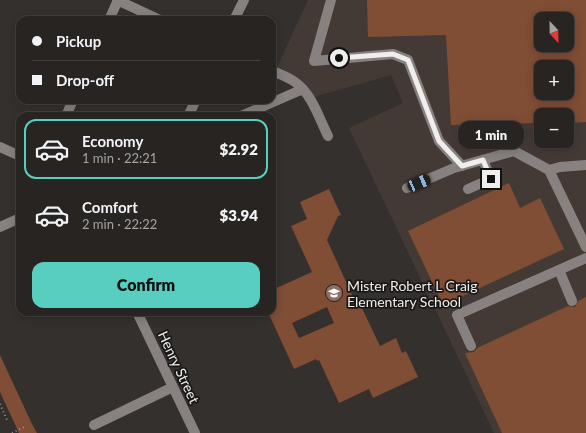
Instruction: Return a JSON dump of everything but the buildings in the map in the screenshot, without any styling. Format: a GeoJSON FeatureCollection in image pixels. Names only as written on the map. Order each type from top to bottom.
{"type":"FeatureCollection","features":[{"type":"Feature","properties":{"kind":"street"},"geometry":{"type":"LineString","coordinates":[[111,16],[118,0],[152,16]]}},
{"type":"Feature","properties":{"kind":"street"},"geometry":{"type":"LineString","coordinates":[[236,16],[244,0]]}},
{"type":"Feature","properties":{"kind":"street"},"geometry":{"type":"LineString","coordinates":[[331,0],[314,61],[393,54],[408,60],[439,141],[462,166]]}},
{"type":"Feature","properties":{"kind":"street"},"geometry":{"type":"LineString","coordinates":[[276,73],[295,82],[304,89],[328,136]]}},
{"type":"Feature","properties":{"kind":"street"},"geometry":{"type":"LineString","coordinates":[[276,101],[304,89]]}},
{"type":"Feature","properties":{"kind":"street"},"geometry":{"type":"LineString","coordinates":[[250,112],[269,104]]}},
{"type":"Feature","properties":{"kind":"street"},"geometry":{"type":"LineString","coordinates":[[0,147],[16,154]]}},
{"type":"Feature","properties":{"kind":"street"},"geometry":{"type":"LineString","coordinates":[[407,188],[462,166],[514,151],[549,170],[583,232],[586,247]]}},
{"type":"Feature","properties":{"kind":"street"},"geometry":{"type":"LineString","coordinates":[[468,189],[491,179],[483,160]]}},
{"type":"Feature","properties":{"kind":"street"},"geometry":{"type":"LineString","coordinates":[[549,170],[560,167],[586,165]]}},
{"type":"Feature","properties":{"kind":"street"},"geometry":{"type":"LineString","coordinates":[[0,227],[16,220]]}},
{"type":"Feature","properties":{"kind":"street"},"geometry":{"type":"LineString","coordinates":[[471,346],[457,315],[586,258]]}},
{"type":"Feature","properties":{"kind":"street"},"geometry":{"type":"LineString","coordinates":[[559,270],[572,301]]}},
{"type":"Feature","properties":{"kind":"street","name":"Henry Street"},"geometry":{"type":"LineString","coordinates":[[139,316],[195,433]]}},
{"type":"Feature","properties":{"kind":"street"},"geometry":{"type":"LineString","coordinates":[[94,425],[173,387]]}},
{"type":"Feature","properties":{"kind":"path"},"geometry":{"type":"LineString","coordinates":[[0,404],[7,420]]}},
{"type":"Feature","properties":{"kind":"path"},"geometry":{"type":"LineString","coordinates":[[12,433],[24,427]]}},
{"type":"Feature","properties":{"kind":"shaded area"},"geometry":{"type":"Polygon","coordinates":[[[308,0],[586,0],[586,433],[494,433],[349,128],[403,103],[391,75],[310,98],[276,73],[276,70],[308,0]]]}},
{"type":"Feature","properties":{"kind":"place","name":"Mister Robert L Craig Elementary School"},"geometry":{"type":"Point","coordinates":[334,293]}},
{"type":"Feature","properties":{"kind":"route"},"geometry":{"type":"LineString","coordinates":[[339,58],[393,54],[408,60],[439,141],[462,166],[483,160],[491,179]]}}]}
